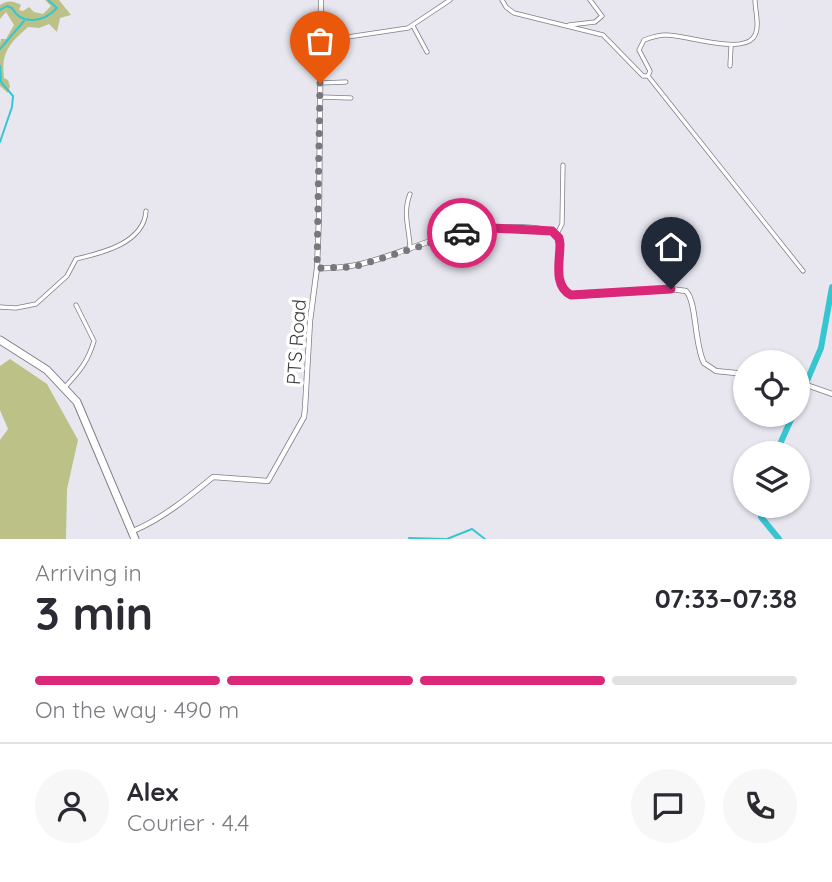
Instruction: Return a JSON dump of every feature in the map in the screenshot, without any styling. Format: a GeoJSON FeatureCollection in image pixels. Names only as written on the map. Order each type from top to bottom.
{"type":"FeatureCollection","features":[{"type":"Feature","properties":{"kind":"highway"},"geometry":{"type":"LineString","coordinates":[[0,340],[47,370],[65,387],[80,408],[133,535]]}},
{"type":"Feature","properties":{"kind":"main road","name":"PTS Road"},"geometry":{"type":"LineString","coordinates":[[133,535],[213,477],[268,481],[304,417],[310,321],[317,268],[321,0]]}},
{"type":"Feature","properties":{"kind":"main road"},"geometry":{"type":"LineString","coordinates":[[317,268],[354,267],[452,235],[492,228],[538,229],[556,234],[560,244],[560,279],[565,292],[571,295],[671,289],[686,291],[692,299],[696,341],[704,363],[716,371],[733,373]]}},
{"type":"Feature","properties":{"kind":"main road"},"geometry":{"type":"LineString","coordinates":[[810,386],[832,394]]}},
{"type":"Feature","properties":{"kind":"street"},"geometry":{"type":"LineString","coordinates":[[321,41],[413,26],[450,0]]}},
{"type":"Feature","properties":{"kind":"street"},"geometry":{"type":"LineString","coordinates":[[502,0],[514,13],[603,35],[643,76],[648,76],[803,271]]}},
{"type":"Feature","properties":{"kind":"street"},"geometry":{"type":"LineString","coordinates":[[567,26],[595,22],[602,16],[590,0]]}},
{"type":"Feature","properties":{"kind":"street"},"geometry":{"type":"LineString","coordinates":[[648,76],[650,71],[641,55],[640,44],[644,40],[656,35],[689,37],[731,46],[754,38],[757,24],[755,0]]}},
{"type":"Feature","properties":{"kind":"street"},"geometry":{"type":"LineString","coordinates":[[413,26],[427,52]]}},
{"type":"Feature","properties":{"kind":"street"},"geometry":{"type":"LineString","coordinates":[[730,66],[731,46]]}},
{"type":"Feature","properties":{"kind":"street"},"geometry":{"type":"LineString","coordinates":[[320,83],[346,82]]}},
{"type":"Feature","properties":{"kind":"street"},"geometry":{"type":"LineString","coordinates":[[321,97],[351,97]]}},
{"type":"Feature","properties":{"kind":"street"},"geometry":{"type":"LineString","coordinates":[[556,234],[562,225],[564,165]]}},
{"type":"Feature","properties":{"kind":"street"},"geometry":{"type":"LineString","coordinates":[[410,194],[406,231],[410,249]]}},
{"type":"Feature","properties":{"kind":"street"},"geometry":{"type":"LineString","coordinates":[[0,307],[16,308],[36,304],[67,276],[76,259],[125,242],[137,232],[145,219],[146,211]]}},
{"type":"Feature","properties":{"kind":"street"},"geometry":{"type":"LineString","coordinates":[[65,387],[85,365],[94,341],[76,305]]}},
{"type":"Feature","properties":{"kind":"green space"},"geometry":{"type":"Polygon","coordinates":[[[45,0],[59,0],[71,15],[60,18],[57,32],[49,24],[39,28],[28,27],[11,44],[4,61],[4,78],[10,86],[8,93],[0,86],[0,44],[1,39],[6,39],[14,25],[6,12],[0,19],[0,5],[13,2],[21,5],[19,10],[23,11],[29,7],[34,12],[43,14],[51,6],[45,0]]]}},
{"type":"Feature","properties":{"kind":"green space"},"geometry":{"type":"Polygon","coordinates":[[[10,359],[47,384],[78,440],[67,489],[66,539],[0,539],[0,440],[8,429],[0,410],[0,366],[10,359]]]}},
{"type":"Feature","properties":{"kind":"waterway"},"geometry":{"type":"LineString","coordinates":[[0,10],[7,6],[21,18],[40,19],[57,8],[48,0]]}},
{"type":"Feature","properties":{"kind":"waterway"},"geometry":{"type":"LineString","coordinates":[[0,49],[24,21]]}},
{"type":"Feature","properties":{"kind":"waterway"},"geometry":{"type":"LineString","coordinates":[[0,66],[1,82],[13,96],[0,142]]}},
{"type":"Feature","properties":{"kind":"waterway"},"geometry":{"type":"LineString","coordinates":[[810,374],[821,348],[832,287]]}},
{"type":"Feature","properties":{"kind":"waterway"},"geometry":{"type":"LineString","coordinates":[[781,441],[788,427]]}},
{"type":"Feature","properties":{"kind":"waterway"},"geometry":{"type":"LineString","coordinates":[[762,518],[779,539]]}},
{"type":"Feature","properties":{"kind":"waterway"},"geometry":{"type":"LineString","coordinates":[[447,539],[472,529],[485,539]]}},
{"type":"Feature","properties":{"kind":"waterway"},"geometry":{"type":"LineString","coordinates":[[409,538],[446,539]]}},
{"type":"Feature","properties":{"kind":"way so far"},"geometry":{"type":"LineString","coordinates":[[320,83],[317,268],[354,267],[462,233]]}},
{"type":"Feature","properties":{"kind":"route"},"geometry":{"type":"LineString","coordinates":[[462,233],[492,228],[552,231],[559,238],[561,285],[565,292],[571,295],[671,289]]}}]}
